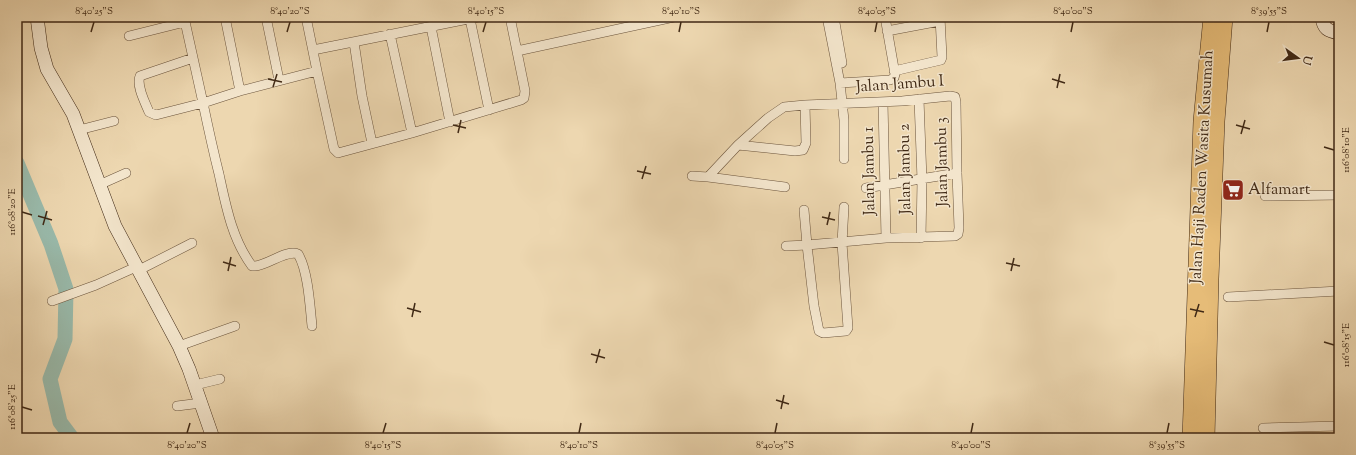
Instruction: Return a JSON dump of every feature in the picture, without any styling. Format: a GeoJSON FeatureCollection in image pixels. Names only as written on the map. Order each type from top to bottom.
{"type":"FeatureCollection","features":[{"type":"Feature","properties":{"kind":"highway","name":"Jalan Haji Raden Wasita Kusumah"},"geometry":{"type":"LineString","coordinates":[[1191,438],[1209,121],[1212,17]]}},
{"type":"Feature","properties":{"kind":"highway","name":"Jalan Haji Raden Wasita Kusumah"},"geometry":{"type":"LineString","coordinates":[[1206,438],[1210,279],[1209,121],[1224,17]]}},
{"type":"Feature","properties":{"kind":"street"},"geometry":{"type":"LineString","coordinates":[[37,17],[45,65],[83,129],[103,184],[112,219],[183,345],[213,438]]}},
{"type":"Feature","properties":{"kind":"street"},"geometry":{"type":"LineString","coordinates":[[225,17],[240,90]]}},
{"type":"Feature","properties":{"kind":"street"},"geometry":{"type":"LineString","coordinates":[[266,17],[280,80]]}},
{"type":"Feature","properties":{"kind":"street"},"geometry":{"type":"LineString","coordinates":[[306,17],[335,151],[340,154],[521,100],[525,96],[525,90],[510,17]]}},
{"type":"Feature","properties":{"kind":"street"},"geometry":{"type":"LineString","coordinates":[[517,51],[651,19],[674,17]]}},
{"type":"Feature","properties":{"kind":"street"},"geometry":{"type":"LineString","coordinates":[[827,17],[843,83]]}},
{"type":"Feature","properties":{"kind":"street"},"geometry":{"type":"LineString","coordinates":[[834,17],[845,103],[844,159]]}},
{"type":"Feature","properties":{"kind":"street"},"geometry":{"type":"LineString","coordinates":[[843,83],[890,80],[895,77],[885,17]]}},
{"type":"Feature","properties":{"kind":"street"},"geometry":{"type":"LineString","coordinates":[[1322,17],[1322,23],[1326,29],[1339,33]]}},
{"type":"Feature","properties":{"kind":"street"},"geometry":{"type":"LineString","coordinates":[[313,50],[474,18],[489,110]]}},
{"type":"Feature","properties":{"kind":"street"},"geometry":{"type":"LineString","coordinates":[[129,36],[185,19],[225,201],[232,226],[243,251],[252,266],[256,266],[288,253],[294,252],[298,254],[310,299],[312,326]]}},
{"type":"Feature","properties":{"kind":"street"},"geometry":{"type":"LineString","coordinates":[[887,31],[940,19],[941,60],[894,70]]}},
{"type":"Feature","properties":{"kind":"street"},"geometry":{"type":"LineString","coordinates":[[431,26],[450,122]]}},
{"type":"Feature","properties":{"kind":"street"},"geometry":{"type":"LineString","coordinates":[[390,34],[412,133]]}},
{"type":"Feature","properties":{"kind":"street"},"geometry":{"type":"LineString","coordinates":[[354,42],[362,96],[372,144]]}},
{"type":"Feature","properties":{"kind":"street"},"geometry":{"type":"LineString","coordinates":[[193,58],[139,77],[149,112],[156,115],[203,103],[240,90],[317,71]]}},
{"type":"Feature","properties":{"kind":"street","name":"Jalan Jambu I"},"geometry":{"type":"LineString","coordinates":[[708,177],[738,145],[768,118],[781,109],[789,106],[954,97]]}},
{"type":"Feature","properties":{"kind":"street","name":"Jalan Jambu 3"},"geometry":{"type":"LineString","coordinates":[[921,238],[957,236],[959,233],[956,102],[954,97]]}},
{"type":"Feature","properties":{"kind":"street","name":"Jalan Jambu 2"},"geometry":{"type":"LineString","coordinates":[[919,100],[922,180],[921,238]]}},
{"type":"Feature","properties":{"kind":"street","name":"Jalan Jambu 1"},"geometry":{"type":"LineString","coordinates":[[883,102],[886,238]]}},
{"type":"Feature","properties":{"kind":"street"},"geometry":{"type":"LineString","coordinates":[[738,145],[795,151],[803,150],[806,143],[805,105]]}},
{"type":"Feature","properties":{"kind":"street"},"geometry":{"type":"LineString","coordinates":[[83,129],[114,121]]}},
{"type":"Feature","properties":{"kind":"street"},"geometry":{"type":"LineString","coordinates":[[103,184],[126,173]]}},
{"type":"Feature","properties":{"kind":"street"},"geometry":{"type":"LineString","coordinates":[[866,188],[922,180],[957,173]]}},
{"type":"Feature","properties":{"kind":"street"},"geometry":{"type":"LineString","coordinates":[[692,176],[784,187]]}},
{"type":"Feature","properties":{"kind":"street"},"geometry":{"type":"LineString","coordinates":[[1266,196],[1339,195]]}},
{"type":"Feature","properties":{"kind":"street"},"geometry":{"type":"LineString","coordinates":[[804,210],[814,306],[819,331],[823,333],[846,331],[848,328],[842,243],[844,207]]}},
{"type":"Feature","properties":{"kind":"street"},"geometry":{"type":"LineString","coordinates":[[786,246],[842,243],[886,238],[921,238]]}},
{"type":"Feature","properties":{"kind":"street"},"geometry":{"type":"LineString","coordinates":[[52,301],[140,268],[192,243]]}},
{"type":"Feature","properties":{"kind":"street"},"geometry":{"type":"LineString","coordinates":[[1228,297],[1339,291]]}},
{"type":"Feature","properties":{"kind":"street"},"geometry":{"type":"LineString","coordinates":[[183,345],[235,326]]}},
{"type":"Feature","properties":{"kind":"street"},"geometry":{"type":"LineString","coordinates":[[195,385],[220,379]]}},
{"type":"Feature","properties":{"kind":"street"},"geometry":{"type":"LineString","coordinates":[[178,406],[201,403]]}},
{"type":"Feature","properties":{"kind":"street"},"geometry":{"type":"LineString","coordinates":[[1263,428],[1339,426]]}},
{"type":"Feature","properties":{"kind":"waterway"},"geometry":{"type":"LineString","coordinates":[[17,163],[51,244],[66,289],[65,339],[50,379],[60,422],[72,438]]}},
{"type":"Feature","properties":{"kind":"place","name":"Alfamart"},"geometry":{"type":"Point","coordinates":[1233,190]}}]}
